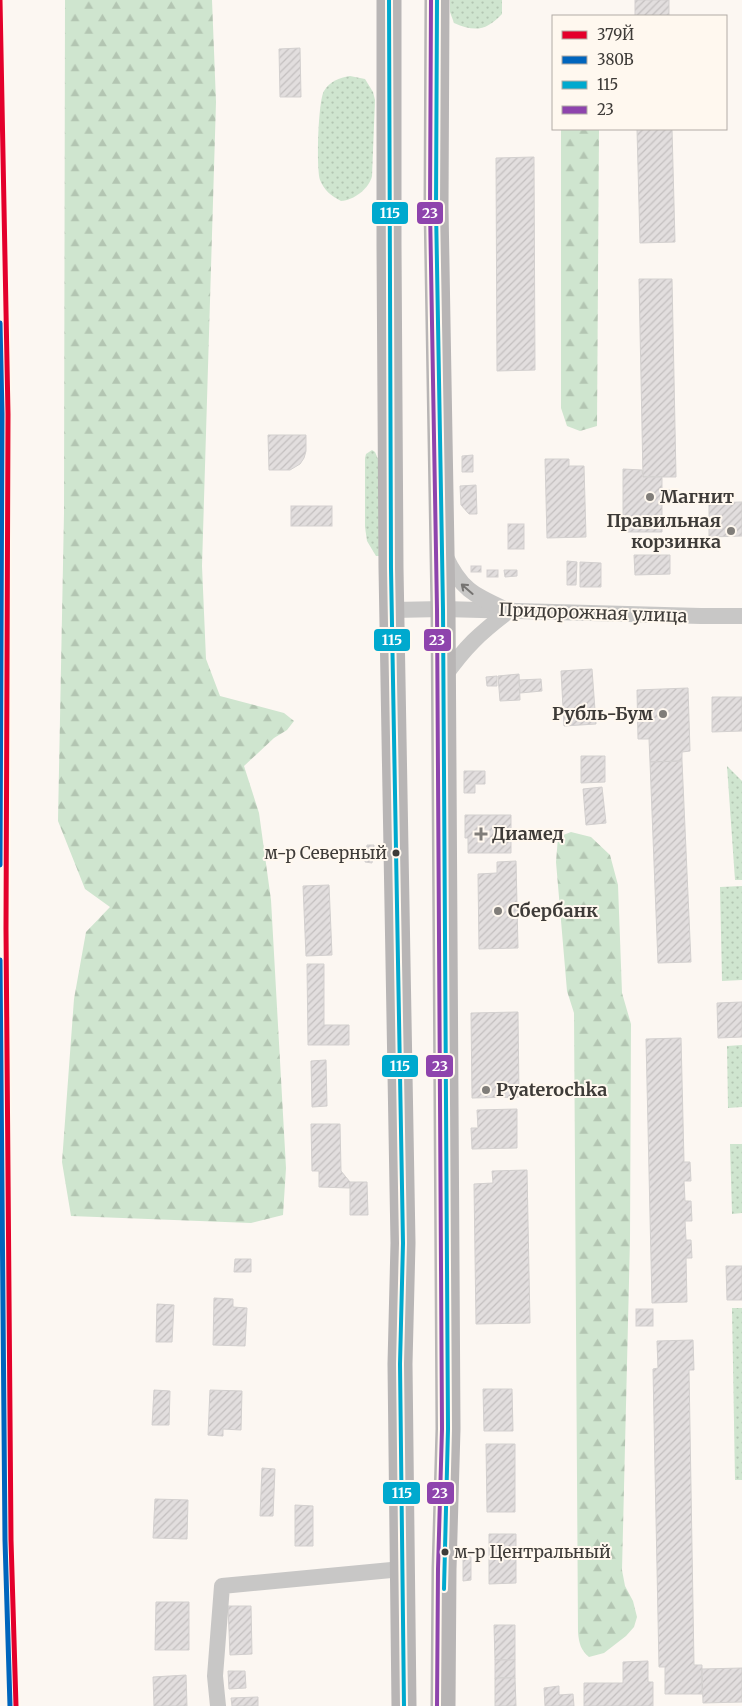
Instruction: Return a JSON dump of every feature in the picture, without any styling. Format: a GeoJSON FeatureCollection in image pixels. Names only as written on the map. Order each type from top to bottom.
{"type":"FeatureCollection","features":[{"type":"Feature","properties":{"kind":"main road"},"geometry":{"type":"LineString","coordinates":[[390,0],[389,244],[392,695],[403,1244],[400,1364],[404,1706]]}},
{"type":"Feature","properties":{"kind":"main road"},"geometry":{"type":"LineString","coordinates":[[436,0],[436,208],[444,677],[448,1429],[443,1706]]}},
{"type":"Feature","properties":{"kind":"street"},"geometry":{"type":"LineString","coordinates":[[442,548],[451,568],[462,585],[474,595],[510,611],[474,638],[459,655],[444,677]]}},
{"type":"Feature","properties":{"kind":"street","name":"Придорожная улица"},"geometry":{"type":"LineString","coordinates":[[392,610],[443,609],[742,616]]}},
{"type":"Feature","properties":{"kind":"street"},"geometry":{"type":"LineString","coordinates":[[218,1706],[215,1676],[222,1586],[402,1569]]}},
{"type":"Feature","properties":{"kind":"green space"},"geometry":{"type":"Polygon","coordinates":[[[65,0],[212,0],[216,102],[202,566],[206,659],[220,696],[284,713],[294,721],[287,730],[274,738],[244,766],[259,813],[271,900],[286,1168],[283,1215],[251,1223],[71,1216],[62,1162],[74,999],[86,932],[110,907],[85,889],[58,821],[64,513],[65,0]]]}},
{"type":"Feature","properties":{"kind":"green space"},"geometry":{"type":"Polygon","coordinates":[[[450,0],[502,0],[502,14],[485,27],[468,28],[454,23],[450,12],[450,0]]]}},
{"type":"Feature","properties":{"kind":"green space"},"geometry":{"type":"Polygon","coordinates":[[[350,76],[365,79],[373,92],[375,100],[372,176],[368,185],[360,193],[341,201],[328,192],[320,180],[318,163],[319,121],[324,91],[335,80],[350,76]]]}},
{"type":"Feature","properties":{"kind":"green space"},"geometry":{"type":"Polygon","coordinates":[[[561,130],[599,130],[597,426],[580,431],[567,426],[561,408],[561,130]]]}},
{"type":"Feature","properties":{"kind":"green space"},"geometry":{"type":"Polygon","coordinates":[[[372,450],[378,459],[380,556],[376,556],[367,541],[365,527],[365,458],[366,454],[372,450]]]}},
{"type":"Feature","properties":{"kind":"green space"},"geometry":{"type":"Polygon","coordinates":[[[727,766],[742,781],[742,880],[735,880],[727,766]]]}},
{"type":"Feature","properties":{"kind":"green space"},"geometry":{"type":"Polygon","coordinates":[[[571,832],[591,837],[610,855],[618,885],[622,993],[631,1024],[630,1240],[622,1570],[625,1586],[633,1601],[637,1617],[634,1627],[626,1636],[604,1653],[589,1657],[581,1646],[578,1632],[574,1013],[567,991],[556,862],[558,837],[571,832]]]}},
{"type":"Feature","properties":{"kind":"green space"},"geometry":{"type":"Polygon","coordinates":[[[742,886],[742,980],[722,981],[720,887],[742,886]]]}},
{"type":"Feature","properties":{"kind":"green space"},"geometry":{"type":"Polygon","coordinates":[[[742,1045],[742,1107],[728,1108],[727,1046],[742,1045]]]}},
{"type":"Feature","properties":{"kind":"green space"},"geometry":{"type":"Polygon","coordinates":[[[730,1144],[742,1144],[742,1213],[732,1214],[730,1144]]]}},
{"type":"Feature","properties":{"kind":"green space"},"geometry":{"type":"Polygon","coordinates":[[[732,1308],[742,1308],[742,1480],[735,1480],[732,1308]]]}},
{"type":"Feature","properties":{"kind":"building"},"geometry":{"type":"Polygon","coordinates":[[[635,0],[669,0],[669,15],[635,15],[635,0]]]}},
{"type":"Feature","properties":{"kind":"building"},"geometry":{"type":"Polygon","coordinates":[[[300,48],[301,97],[280,97],[279,49],[300,48]]]}},
{"type":"Feature","properties":{"kind":"building"},"geometry":{"type":"Polygon","coordinates":[[[637,130],[672,130],[675,242],[640,243],[637,130]]]}},
{"type":"Feature","properties":{"kind":"building"},"geometry":{"type":"Polygon","coordinates":[[[534,157],[535,370],[497,371],[496,158],[534,157]]]}},
{"type":"Feature","properties":{"kind":"building"},"geometry":{"type":"Polygon","coordinates":[[[639,279],[672,279],[676,477],[643,477],[639,279]]]}},
{"type":"Feature","properties":{"kind":"building"},"geometry":{"type":"Polygon","coordinates":[[[268,435],[306,435],[306,451],[300,464],[290,470],[269,470],[268,435]]]}},
{"type":"Feature","properties":{"kind":"building"},"geometry":{"type":"Polygon","coordinates":[[[473,455],[473,472],[462,472],[462,456],[473,455]]]}},
{"type":"Feature","properties":{"kind":"building"},"geometry":{"type":"Polygon","coordinates":[[[545,459],[569,459],[569,466],[584,466],[586,537],[547,538],[545,459]]]}},
{"type":"Feature","properties":{"kind":"building","name":"Магнит"},"geometry":{"type":"Polygon","coordinates":[[[623,469],[642,470],[643,477],[662,477],[662,490],[677,490],[677,503],[662,503],[662,532],[623,532],[623,469]]]}},
{"type":"Feature","properties":{"kind":"building"},"geometry":{"type":"Polygon","coordinates":[[[476,485],[477,514],[469,514],[461,505],[460,486],[476,485]]]}},
{"type":"Feature","properties":{"kind":"building"},"geometry":{"type":"Polygon","coordinates":[[[742,502],[742,536],[709,537],[709,503],[742,502]]]}},
{"type":"Feature","properties":{"kind":"building"},"geometry":{"type":"Polygon","coordinates":[[[291,506],[332,506],[332,526],[291,526],[291,506]]]}},
{"type":"Feature","properties":{"kind":"building"},"geometry":{"type":"Polygon","coordinates":[[[508,524],[524,524],[524,549],[508,549],[508,524]]]}},
{"type":"Feature","properties":{"kind":"building"},"geometry":{"type":"Polygon","coordinates":[[[634,555],[670,555],[670,574],[635,575],[634,555]]]}},
{"type":"Feature","properties":{"kind":"building"},"geometry":{"type":"Polygon","coordinates":[[[567,561],[577,562],[576,585],[567,585],[567,561]]]}},
{"type":"Feature","properties":{"kind":"building"},"geometry":{"type":"Polygon","coordinates":[[[580,562],[601,563],[601,587],[580,587],[580,562]]]}},
{"type":"Feature","properties":{"kind":"building"},"geometry":{"type":"Polygon","coordinates":[[[471,566],[481,566],[481,572],[471,572],[471,566]]]}},
{"type":"Feature","properties":{"kind":"building"},"geometry":{"type":"Polygon","coordinates":[[[487,570],[498,570],[498,577],[487,577],[487,570]]]}},
{"type":"Feature","properties":{"kind":"building"},"geometry":{"type":"Polygon","coordinates":[[[504,570],[517,570],[517,576],[505,577],[504,570]]]}},
{"type":"Feature","properties":{"kind":"building"},"geometry":{"type":"Polygon","coordinates":[[[592,669],[596,724],[564,726],[561,671],[592,669]]]}},
{"type":"Feature","properties":{"kind":"building"},"geometry":{"type":"Polygon","coordinates":[[[519,674],[520,700],[500,701],[498,676],[519,674]]]}},
{"type":"Feature","properties":{"kind":"building"},"geometry":{"type":"Polygon","coordinates":[[[497,676],[497,686],[487,686],[486,677],[497,676]]]}},
{"type":"Feature","properties":{"kind":"building"},"geometry":{"type":"Polygon","coordinates":[[[541,679],[542,691],[520,693],[519,680],[541,679]]]}},
{"type":"Feature","properties":{"kind":"building","name":"Рубль-Бум"},"geometry":{"type":"Polygon","coordinates":[[[688,688],[690,751],[682,752],[682,761],[650,762],[649,739],[638,739],[637,690],[688,688]]]}},
{"type":"Feature","properties":{"kind":"building"},"geometry":{"type":"Polygon","coordinates":[[[712,697],[742,697],[742,731],[712,732],[712,697]]]}},
{"type":"Feature","properties":{"kind":"building"},"geometry":{"type":"Polygon","coordinates":[[[581,756],[605,756],[605,782],[581,783],[581,756]]]}},
{"type":"Feature","properties":{"kind":"building"},"geometry":{"type":"Polygon","coordinates":[[[682,761],[691,962],[658,963],[650,762],[682,761]]]}},
{"type":"Feature","properties":{"kind":"building"},"geometry":{"type":"Polygon","coordinates":[[[464,771],[485,771],[485,784],[475,784],[475,793],[464,793],[464,771]]]}},
{"type":"Feature","properties":{"kind":"building"},"geometry":{"type":"Polygon","coordinates":[[[602,787],[606,823],[586,825],[583,789],[602,787]]]}},
{"type":"Feature","properties":{"kind":"building"},"geometry":{"type":"Polygon","coordinates":[[[465,815],[511,815],[511,853],[468,853],[468,838],[465,838],[465,815]]]}},
{"type":"Feature","properties":{"kind":"building"},"geometry":{"type":"Polygon","coordinates":[[[367,845],[374,845],[372,863],[365,862],[367,845]]]}},
{"type":"Feature","properties":{"kind":"building","name":"Сбербанк"},"geometry":{"type":"Polygon","coordinates":[[[516,861],[518,948],[479,949],[478,874],[497,873],[497,862],[516,861]]]}},
{"type":"Feature","properties":{"kind":"building"},"geometry":{"type":"Polygon","coordinates":[[[329,885],[332,955],[306,956],[303,886],[329,885]]]}},
{"type":"Feature","properties":{"kind":"building"},"geometry":{"type":"Polygon","coordinates":[[[307,964],[324,964],[324,1025],[349,1025],[349,1045],[308,1045],[307,964]]]}},
{"type":"Feature","properties":{"kind":"building"},"geometry":{"type":"Polygon","coordinates":[[[742,1002],[742,1037],[718,1038],[717,1003],[742,1002]]]}},
{"type":"Feature","properties":{"kind":"building"},"geometry":{"type":"Polygon","coordinates":[[[518,1012],[519,1097],[472,1098],[471,1013],[518,1012]]]}},
{"type":"Feature","properties":{"kind":"building"},"geometry":{"type":"Polygon","coordinates":[[[681,1038],[684,1162],[690,1162],[691,1181],[684,1181],[685,1201],[691,1201],[692,1221],[685,1221],[686,1240],[691,1240],[692,1258],[686,1258],[687,1302],[652,1303],[646,1039],[681,1038]]]}},
{"type":"Feature","properties":{"kind":"building"},"geometry":{"type":"Polygon","coordinates":[[[326,1060],[327,1106],[312,1107],[311,1061],[326,1060]]]}},
{"type":"Feature","properties":{"kind":"building"},"geometry":{"type":"Polygon","coordinates":[[[517,1109],[517,1148],[472,1149],[471,1128],[478,1128],[477,1110],[517,1109]]]}},
{"type":"Feature","properties":{"kind":"building"},"geometry":{"type":"Polygon","coordinates":[[[311,1124],[340,1124],[341,1171],[350,1182],[350,1188],[319,1187],[319,1171],[312,1171],[311,1124]]]}},
{"type":"Feature","properties":{"kind":"building"},"geometry":{"type":"Polygon","coordinates":[[[527,1170],[530,1323],[476,1324],[474,1184],[493,1183],[492,1171],[527,1170]]]}},
{"type":"Feature","properties":{"kind":"building"},"geometry":{"type":"Polygon","coordinates":[[[350,1182],[367,1182],[368,1215],[350,1215],[350,1182]]]}},
{"type":"Feature","properties":{"kind":"building"},"geometry":{"type":"Polygon","coordinates":[[[235,1259],[251,1259],[251,1272],[234,1272],[235,1259]]]}},
{"type":"Feature","properties":{"kind":"building"},"geometry":{"type":"Polygon","coordinates":[[[726,1266],[742,1266],[742,1300],[727,1300],[726,1266]]]}},
{"type":"Feature","properties":{"kind":"building"},"geometry":{"type":"Polygon","coordinates":[[[214,1298],[233,1299],[233,1307],[247,1308],[245,1346],[213,1345],[214,1298]]]}},
{"type":"Feature","properties":{"kind":"building"},"geometry":{"type":"Polygon","coordinates":[[[157,1304],[174,1305],[172,1342],[156,1342],[157,1304]]]}},
{"type":"Feature","properties":{"kind":"building"},"geometry":{"type":"Polygon","coordinates":[[[636,1309],[653,1309],[653,1326],[636,1326],[636,1309]]]}},
{"type":"Feature","properties":{"kind":"building"},"geometry":{"type":"Polygon","coordinates":[[[693,1340],[694,1370],[689,1370],[694,1665],[702,1665],[702,1694],[665,1694],[665,1667],[659,1667],[653,1369],[658,1368],[657,1341],[693,1340]]]}},
{"type":"Feature","properties":{"kind":"building"},"geometry":{"type":"Polygon","coordinates":[[[483,1389],[512,1389],[513,1431],[484,1431],[483,1389]]]}},
{"type":"Feature","properties":{"kind":"building"},"geometry":{"type":"Polygon","coordinates":[[[154,1390],[170,1391],[169,1425],[152,1425],[154,1390]]]}},
{"type":"Feature","properties":{"kind":"building"},"geometry":{"type":"Polygon","coordinates":[[[210,1390],[242,1391],[241,1430],[223,1429],[223,1436],[208,1435],[210,1390]]]}},
{"type":"Feature","properties":{"kind":"building"},"geometry":{"type":"Polygon","coordinates":[[[486,1444],[515,1444],[515,1512],[487,1512],[486,1444]]]}},
{"type":"Feature","properties":{"kind":"building"},"geometry":{"type":"Polygon","coordinates":[[[262,1468],[275,1469],[273,1516],[260,1516],[262,1468]]]}},
{"type":"Feature","properties":{"kind":"building"},"geometry":{"type":"Polygon","coordinates":[[[155,1499],[188,1500],[187,1539],[153,1538],[155,1499]]]}},
{"type":"Feature","properties":{"kind":"building"},"geometry":{"type":"Polygon","coordinates":[[[295,1505],[313,1506],[313,1546],[295,1546],[295,1505]]]}},
{"type":"Feature","properties":{"kind":"building"},"geometry":{"type":"Polygon","coordinates":[[[489,1534],[516,1534],[516,1583],[489,1584],[489,1534]]]}},
{"type":"Feature","properties":{"kind":"building"},"geometry":{"type":"Polygon","coordinates":[[[463,1557],[471,1557],[471,1580],[463,1581],[463,1557]]]}},
{"type":"Feature","properties":{"kind":"building"},"geometry":{"type":"Polygon","coordinates":[[[156,1602],[189,1602],[189,1650],[155,1650],[156,1602]]]}},
{"type":"Feature","properties":{"kind":"building"},"geometry":{"type":"Polygon","coordinates":[[[228,1606],[251,1606],[252,1654],[230,1655],[228,1606]]]}},
{"type":"Feature","properties":{"kind":"building"},"geometry":{"type":"Polygon","coordinates":[[[494,1625],[515,1625],[515,1660],[495,1660],[494,1625]]]}},
{"type":"Feature","properties":{"kind":"building"},"geometry":{"type":"Polygon","coordinates":[[[495,1660],[515,1660],[515,1678],[495,1678],[495,1660]]]}},
{"type":"Feature","properties":{"kind":"building"},"geometry":{"type":"Polygon","coordinates":[[[648,1661],[648,1682],[653,1682],[653,1706],[584,1706],[584,1683],[623,1683],[623,1662],[648,1661]]]}},
{"type":"Feature","properties":{"kind":"building"},"geometry":{"type":"Polygon","coordinates":[[[742,1668],[742,1702],[703,1703],[702,1669],[742,1668]]]}},
{"type":"Feature","properties":{"kind":"building"},"geometry":{"type":"Polygon","coordinates":[[[228,1671],[245,1671],[246,1688],[229,1689],[228,1671]]]}},
{"type":"Feature","properties":{"kind":"building"},"geometry":{"type":"Polygon","coordinates":[[[186,1675],[187,1706],[154,1706],[153,1677],[186,1675]]]}},
{"type":"Feature","properties":{"kind":"building"},"geometry":{"type":"Polygon","coordinates":[[[495,1678],[515,1678],[516,1706],[495,1706],[495,1678]]]}},
{"type":"Feature","properties":{"kind":"building"},"geometry":{"type":"Polygon","coordinates":[[[559,1686],[559,1695],[573,1694],[574,1706],[545,1706],[544,1688],[559,1686]]]}},
{"type":"Feature","properties":{"kind":"building"},"geometry":{"type":"Polygon","coordinates":[[[258,1697],[258,1706],[232,1706],[231,1698],[258,1697]]]}},
{"type":"Feature","properties":{"kind":"transit line","name":"379Й"},"geometry":{"type":"LineString","coordinates":[[0,0],[8,414],[6,929],[11,1540],[16,1706]]}},
{"type":"Feature","properties":{"kind":"transit line","name":"115"},"geometry":{"type":"LineString","coordinates":[[389,0],[391,568],[403,1243],[400,1364],[404,1706]]}},
{"type":"Feature","properties":{"kind":"transit line","name":"23"},"geometry":{"type":"LineString","coordinates":[[431,0],[430,208],[437,609],[442,1429],[437,1706]]}},
{"type":"Feature","properties":{"kind":"transit line","name":"115"},"geometry":{"type":"LineString","coordinates":[[437,0],[436,208],[443,609],[448,1429],[444,1589]]}},
{"type":"Feature","properties":{"kind":"transit line","name":"380В"},"geometry":{"type":"LineString","coordinates":[[0,323],[2,414],[0,865]]}},
{"type":"Feature","properties":{"kind":"transit line","name":"380В"},"geometry":{"type":"LineString","coordinates":[[0,960],[5,1540],[10,1706]]}},
{"type":"Feature","properties":{"kind":"place","name":"Магнит"},"geometry":{"type":"Point","coordinates":[650,497]}},
{"type":"Feature","properties":{"kind":"place","name":"Правильная корзинка"},"geometry":{"type":"Point","coordinates":[731,531]}},
{"type":"Feature","properties":{"kind":"place","name":"Рубль-Бум"},"geometry":{"type":"Point","coordinates":[663,714]}},
{"type":"Feature","properties":{"kind":"place","name":"Диамед"},"geometry":{"type":"Point","coordinates":[481,834]}},
{"type":"Feature","properties":{"kind":"place","name":"м-р Северный"},"geometry":{"type":"Point","coordinates":[396,853]}},
{"type":"Feature","properties":{"kind":"place","name":"Сбербанк"},"geometry":{"type":"Point","coordinates":[498,911]}},
{"type":"Feature","properties":{"kind":"place","name":"Pyaterochka"},"geometry":{"type":"Point","coordinates":[486,1090]}},
{"type":"Feature","properties":{"kind":"place","name":"м-р Центральный"},"geometry":{"type":"Point","coordinates":[445,1552]}}]}
